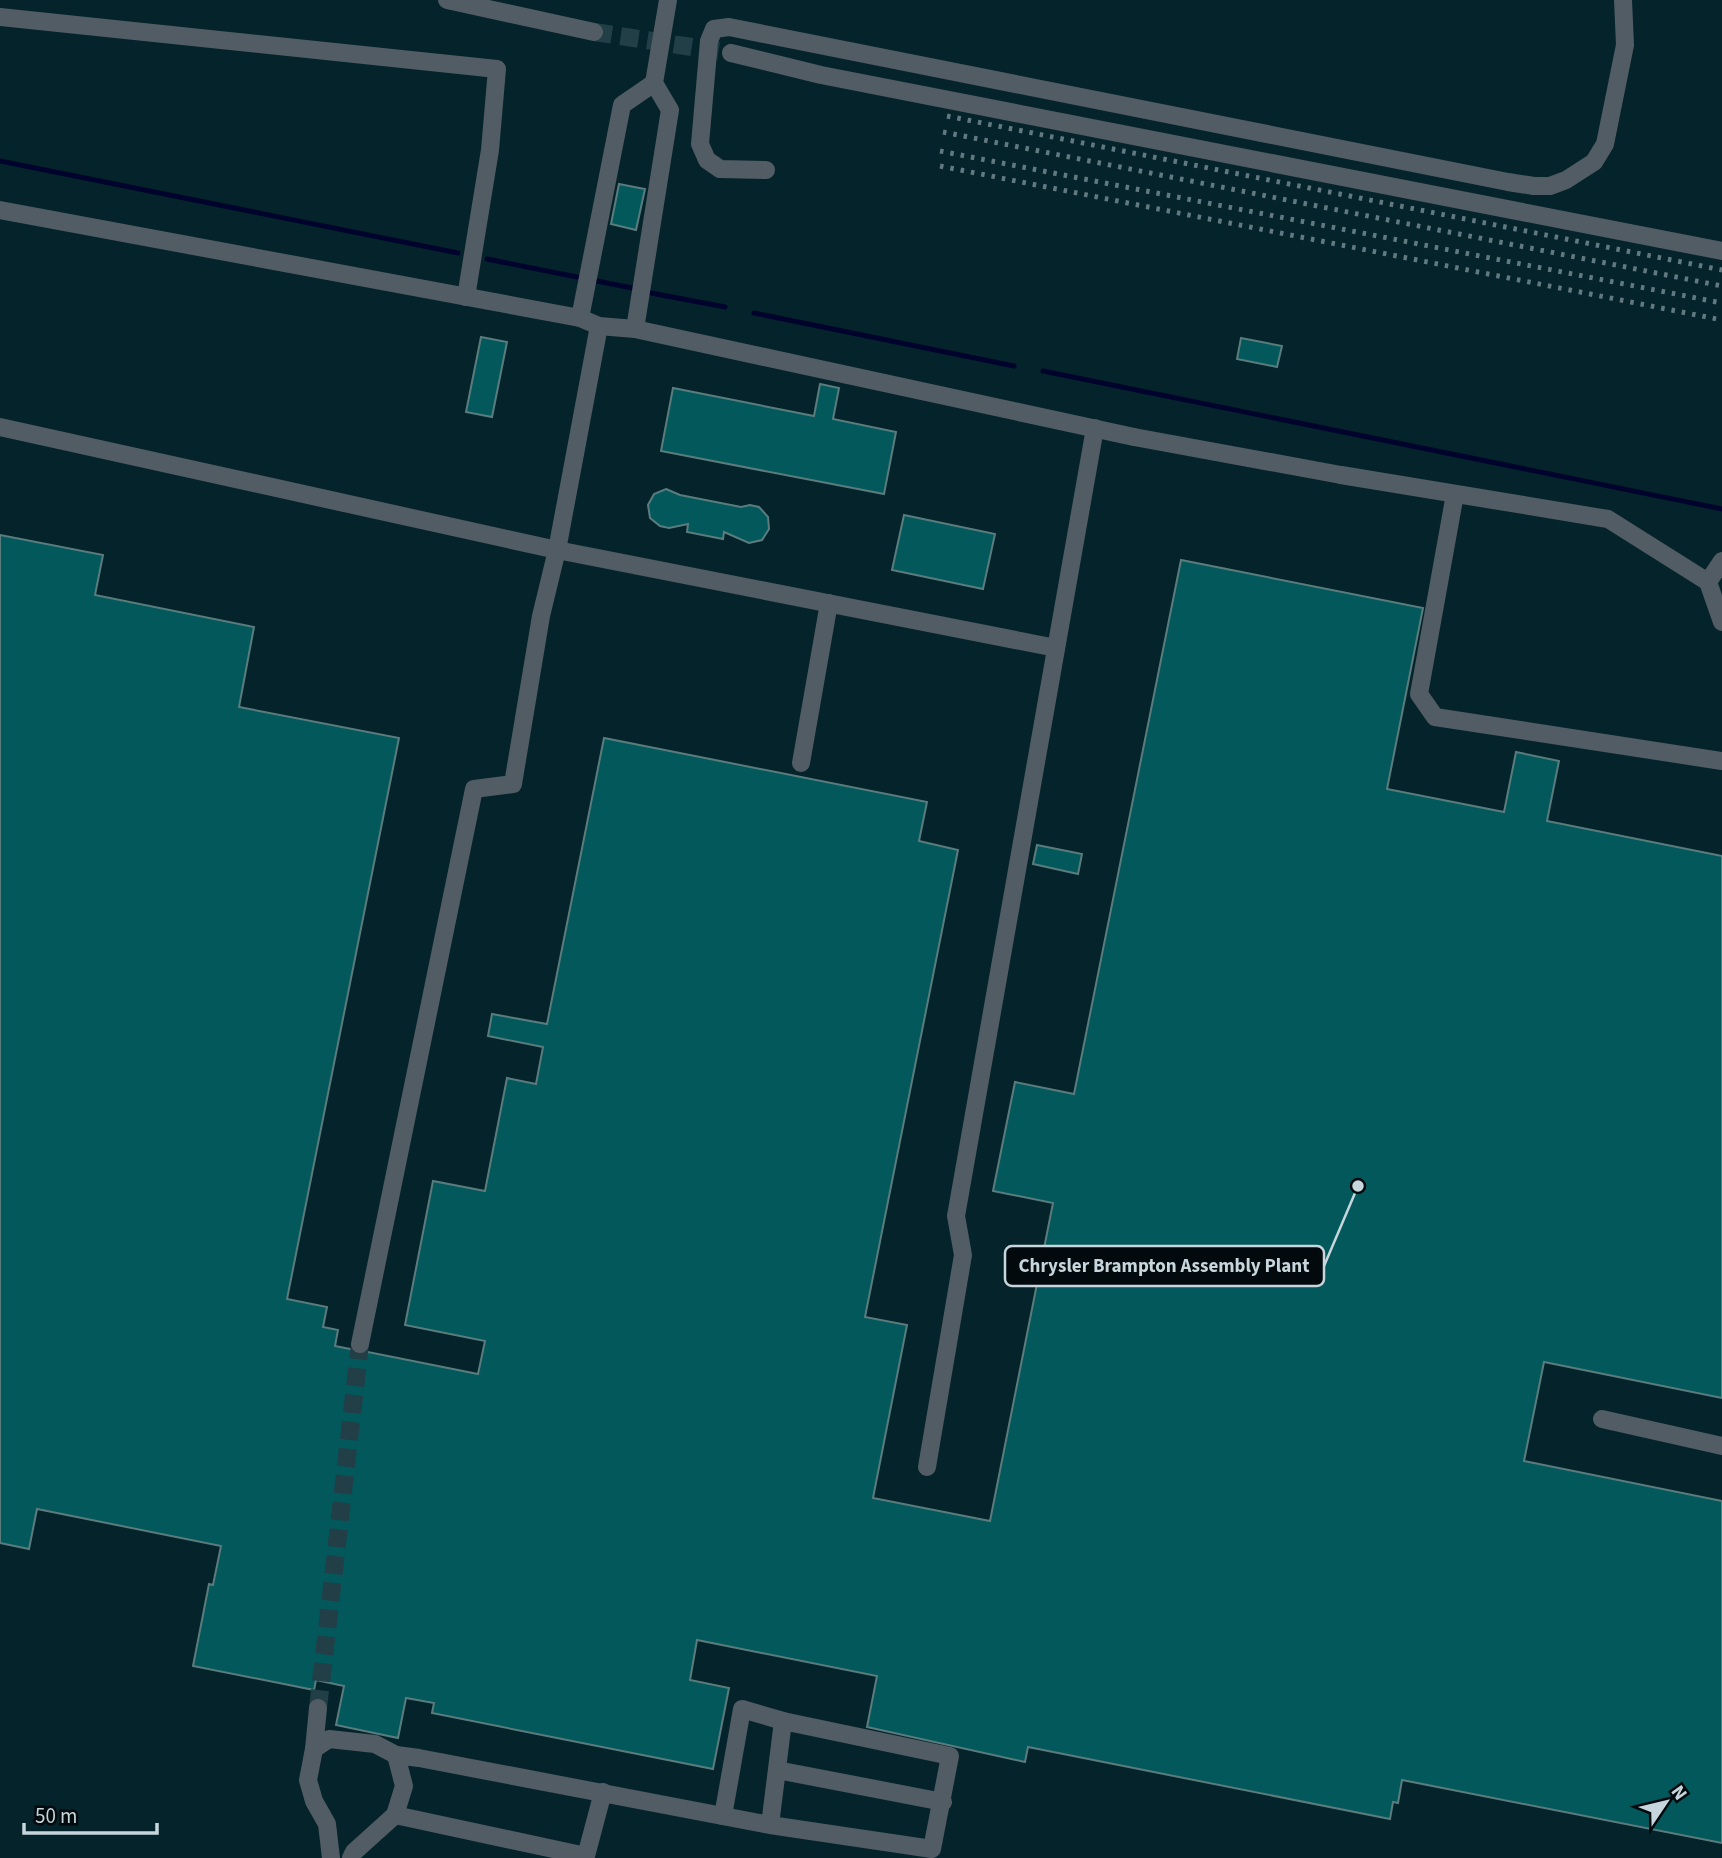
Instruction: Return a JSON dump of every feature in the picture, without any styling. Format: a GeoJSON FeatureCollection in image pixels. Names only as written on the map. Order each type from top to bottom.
{"type":"FeatureCollection","features":[{"type":"Feature","properties":{"kind":"lane"},"geometry":{"type":"LineString","coordinates":[[447,0],[594,32]]}},
{"type":"Feature","properties":{"kind":"lane"},"geometry":{"type":"LineString","coordinates":[[635,329],[670,110],[654,83],[668,0]]}},
{"type":"Feature","properties":{"kind":"lane"},"geometry":{"type":"LineString","coordinates":[[766,170],[720,169],[707,160],[701,144],[709,41],[714,29],[729,27],[1508,182],[1550,186],[1582,171],[1594,162],[1605,144],[1625,45],[1623,0]]}},
{"type":"Feature","properties":{"kind":"lane"},"geometry":{"type":"LineString","coordinates":[[0,17],[497,69],[490,150],[466,297]]}},
{"type":"Feature","properties":{"kind":"lane"},"geometry":{"type":"LineString","coordinates":[[731,53],[821,75],[1722,251]]}},
{"type":"Feature","properties":{"kind":"lane"},"geometry":{"type":"LineString","coordinates":[[579,318],[621,105],[654,83]]}},
{"type":"Feature","properties":{"kind":"lane"},"geometry":{"type":"LineString","coordinates":[[0,210],[579,318],[600,326],[635,329],[1135,436],[1341,475],[1608,519],[1708,582],[1722,622]]}},
{"type":"Feature","properties":{"kind":"lane"},"geometry":{"type":"LineString","coordinates":[[360,1344],[474,789],[513,784],[541,616],[557,550],[600,326]]}},
{"type":"Feature","properties":{"kind":"lane"},"geometry":{"type":"LineString","coordinates":[[0,427],[557,550],[1056,648]]}},
{"type":"Feature","properties":{"kind":"lane"},"geometry":{"type":"LineString","coordinates":[[927,1467],[963,1255],[956,1216],[1095,428]]}},
{"type":"Feature","properties":{"kind":"lane"},"geometry":{"type":"LineString","coordinates":[[1455,494],[1419,694],[1435,717],[1722,761]]}},
{"type":"Feature","properties":{"kind":"lane"},"geometry":{"type":"LineString","coordinates":[[1708,582],[1722,561]]}},
{"type":"Feature","properties":{"kind":"lane"},"geometry":{"type":"LineString","coordinates":[[801,763],[829,603]]}},
{"type":"Feature","properties":{"kind":"lane"},"geometry":{"type":"LineString","coordinates":[[1602,1419],[1722,1446]]}},
{"type":"Feature","properties":{"kind":"lane"},"geometry":{"type":"LineString","coordinates":[[318,1708],[314,1749],[307,1780],[314,1801],[327,1824],[331,1858]]}},
{"type":"Feature","properties":{"kind":"lane"},"geometry":{"type":"LineString","coordinates":[[314,1749],[329,1739],[375,1744],[396,1755],[770,1825],[932,1849],[950,1756],[783,1721],[742,1709],[723,1816]]}},
{"type":"Feature","properties":{"kind":"lane"},"geometry":{"type":"LineString","coordinates":[[770,1825],[783,1721]]}},
{"type":"Feature","properties":{"kind":"lane"},"geometry":{"type":"LineString","coordinates":[[351,1858],[354,1852],[395,1815],[404,1786],[396,1755]]}},
{"type":"Feature","properties":{"kind":"lane"},"geometry":{"type":"LineString","coordinates":[[777,1770],[943,1802]]}},
{"type":"Feature","properties":{"kind":"lane"},"geometry":{"type":"LineString","coordinates":[[395,1815],[586,1857],[603,1793]]}},
{"type":"Feature","properties":{"kind":"building"},"geometry":{"type":"Polygon","coordinates":[[[619,184],[645,189],[636,230],[611,224],[619,184]]]}},
{"type":"Feature","properties":{"kind":"building"},"geometry":{"type":"Polygon","coordinates":[[[481,337],[507,342],[492,417],[466,412],[481,337]]]}},
{"type":"Feature","properties":{"kind":"building"},"geometry":{"type":"Polygon","coordinates":[[[1241,338],[1282,346],[1277,367],[1237,359],[1241,338]]]}},
{"type":"Feature","properties":{"kind":"building"},"geometry":{"type":"Polygon","coordinates":[[[820,384],[839,388],[833,419],[896,432],[884,494],[661,451],[673,388],[814,416],[820,384]]]}},
{"type":"Feature","properties":{"kind":"building"},"geometry":{"type":"Polygon","coordinates":[[[666,489],[680,495],[741,507],[759,507],[768,517],[769,529],[762,540],[749,543],[724,532],[723,539],[687,532],[688,524],[669,528],[660,526],[650,518],[648,505],[654,494],[666,489]]]}},
{"type":"Feature","properties":{"kind":"building"},"geometry":{"type":"Polygon","coordinates":[[[904,515],[995,534],[983,589],[892,570],[904,515]]]}},
{"type":"Feature","properties":{"kind":"building"},"geometry":{"type":"Polygon","coordinates":[[[0,535],[103,555],[95,595],[254,627],[239,707],[399,738],[287,1299],[327,1307],[323,1327],[338,1330],[335,1346],[350,1349],[357,1355],[368,1352],[478,1374],[485,1341],[405,1325],[433,1181],[485,1191],[507,1078],[536,1084],[543,1047],[488,1036],[492,1014],[547,1024],[604,738],[927,802],[919,841],[958,850],[865,1317],[907,1325],[873,1498],[990,1521],[1053,1203],[993,1191],[1015,1082],[1074,1094],[1181,560],[1423,608],[1387,789],[1504,812],[1516,752],[1559,761],[1547,821],[1722,856],[1722,1398],[1544,1362],[1524,1461],[1722,1501],[1722,1843],[1402,1780],[1398,1803],[1393,1802],[1390,1819],[1028,1747],[1025,1762],[867,1727],[877,1676],[697,1640],[690,1680],[729,1688],[713,1769],[432,1713],[434,1703],[406,1698],[398,1738],[336,1725],[344,1686],[316,1680],[314,1690],[193,1666],[209,1584],[213,1585],[221,1546],[37,1509],[29,1549],[0,1543],[0,535]]]}},
{"type":"Feature","properties":{"kind":"building"},"geometry":{"type":"Polygon","coordinates":[[[1037,845],[1082,854],[1078,874],[1033,864],[1037,845]]]}},
{"type":"Feature","properties":{"kind":"waterway"},"geometry":{"type":"LineString","coordinates":[[0,161],[458,253]]}},
{"type":"Feature","properties":{"kind":"waterway"},"geometry":{"type":"LineString","coordinates":[[487,259],[577,277]]}},
{"type":"Feature","properties":{"kind":"waterway"},"geometry":{"type":"LineString","coordinates":[[597,281],[632,288]]}},
{"type":"Feature","properties":{"kind":"waterway"},"geometry":{"type":"LineString","coordinates":[[651,293],[725,307]]}},
{"type":"Feature","properties":{"kind":"waterway"},"geometry":{"type":"LineString","coordinates":[[754,313],[1014,366]]}},
{"type":"Feature","properties":{"kind":"waterway"},"geometry":{"type":"LineString","coordinates":[[1043,371],[1722,509]]}},
{"type":"Feature","properties":{"kind":"tunnel"},"geometry":{"type":"LineString","coordinates":[[594,32],[731,53]]}},
{"type":"Feature","properties":{"kind":"tunnel"},"geometry":{"type":"LineString","coordinates":[[318,1708],[360,1344]]}},
{"type":"Feature","properties":{"kind":"railway"},"geometry":{"type":"LineString","coordinates":[[947,116],[1722,270]]}},
{"type":"Feature","properties":{"kind":"railway"},"geometry":{"type":"LineString","coordinates":[[943,132],[1722,286]]}},
{"type":"Feature","properties":{"kind":"railway"},"geometry":{"type":"LineString","coordinates":[[940,151],[1722,303]]}},
{"type":"Feature","properties":{"kind":"railway"},"geometry":{"type":"LineString","coordinates":[[940,166],[1722,320]]}},
{"type":"Feature","properties":{"kind":"place","name":"Chrysler Brampton Assembly Plant"},"geometry":{"type":"Point","coordinates":[1358,1186]}}]}
